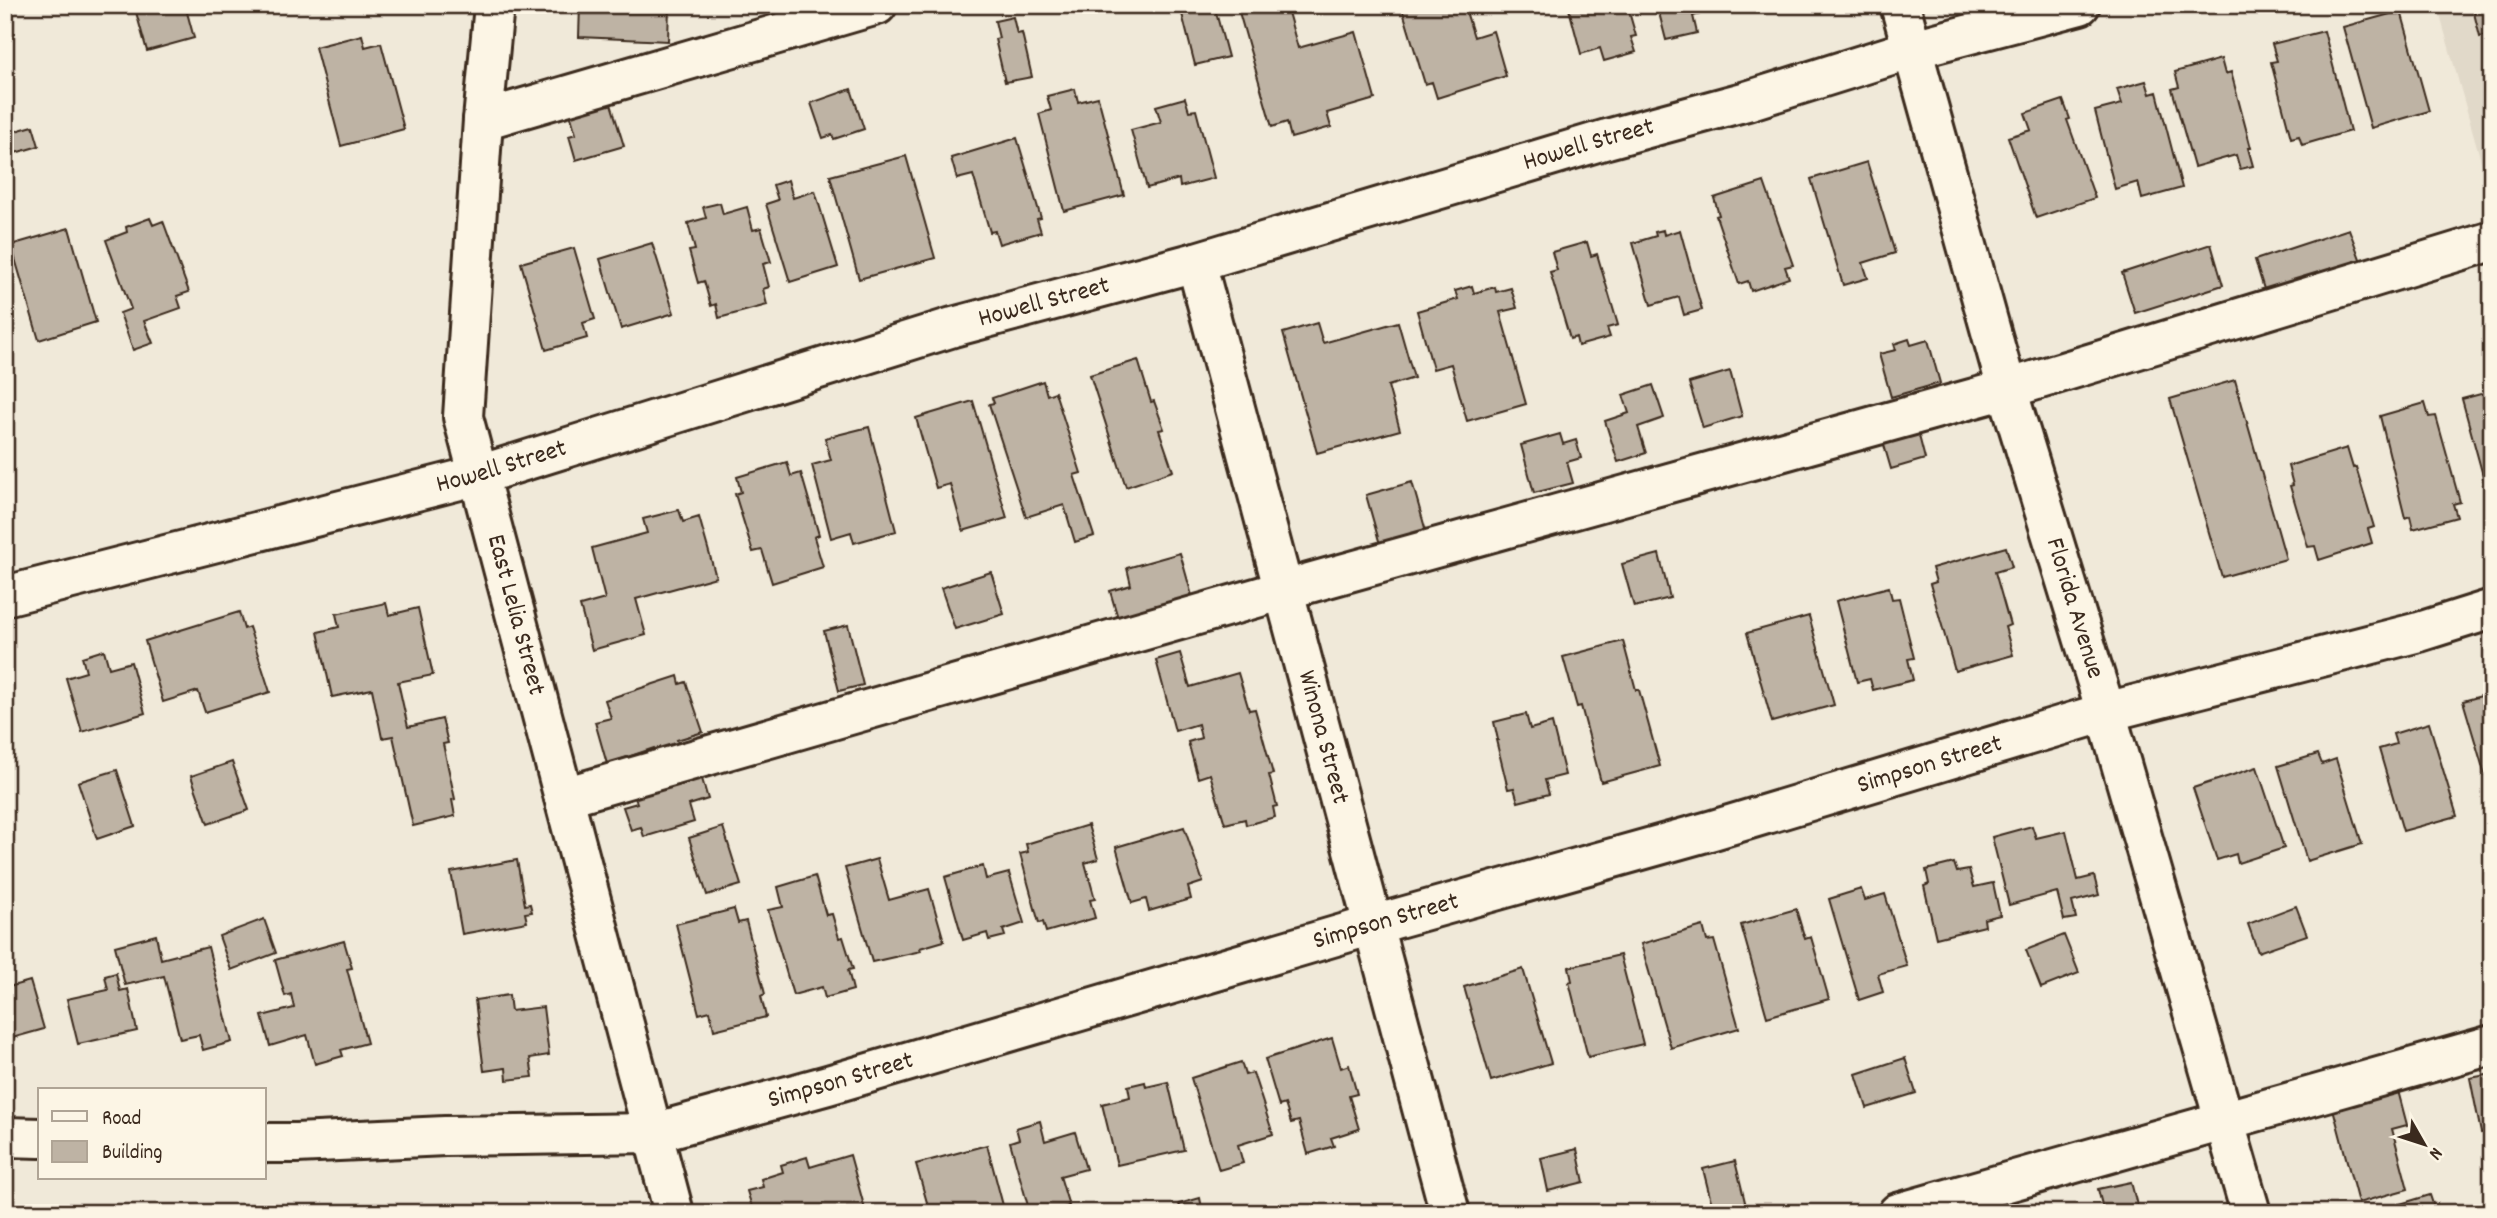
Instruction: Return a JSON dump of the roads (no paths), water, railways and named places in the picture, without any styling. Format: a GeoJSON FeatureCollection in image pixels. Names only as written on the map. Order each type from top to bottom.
{"type":"FeatureCollection","features":[{"type":"Feature","properties":{"kind":"street","name":"East Lelia Street"},"geometry":{"type":"LineString","coordinates":[[494,5],[483,120],[463,417],[674,1213]]}},
{"type":"Feature","properties":{"kind":"street"},"geometry":{"type":"LineString","coordinates":[[483,120],[877,5]]}},
{"type":"Feature","properties":{"kind":"street","name":"Florida Avenue"},"geometry":{"type":"LineString","coordinates":[[1900,5],[2007,389],[2106,712],[2251,1213]]}},
{"type":"Feature","properties":{"kind":"street","name":"Howell Street"},"geometry":{"type":"LineString","coordinates":[[5,596],[479,475],[953,327],[1196,262],[1607,139],[1747,101],[1913,49],[2080,5]]}},
{"type":"Feature","properties":{"kind":"street"},"geometry":{"type":"LineString","coordinates":[[564,797],[1284,590],[2007,389],[2492,241]]}},
{"type":"Feature","properties":{"kind":"street","name":"Winona Street"},"geometry":{"type":"LineString","coordinates":[[1196,262],[1450,1213]]}},
{"type":"Feature","properties":{"kind":"street","name":"Simpson Street"},"geometry":{"type":"LineString","coordinates":[[266,1143],[444,1136],[653,1133],[828,1086],[1373,925],[1713,830],[2106,712],[2419,632],[2492,609]]}},
{"type":"Feature","properties":{"kind":"street"},"geometry":{"type":"LineString","coordinates":[[1898,1213],[2492,1045]]}},
{"type":"Feature","properties":{"kind":"street"},"geometry":{"type":"LineString","coordinates":[[5,1137],[38,1138]]}}]}
